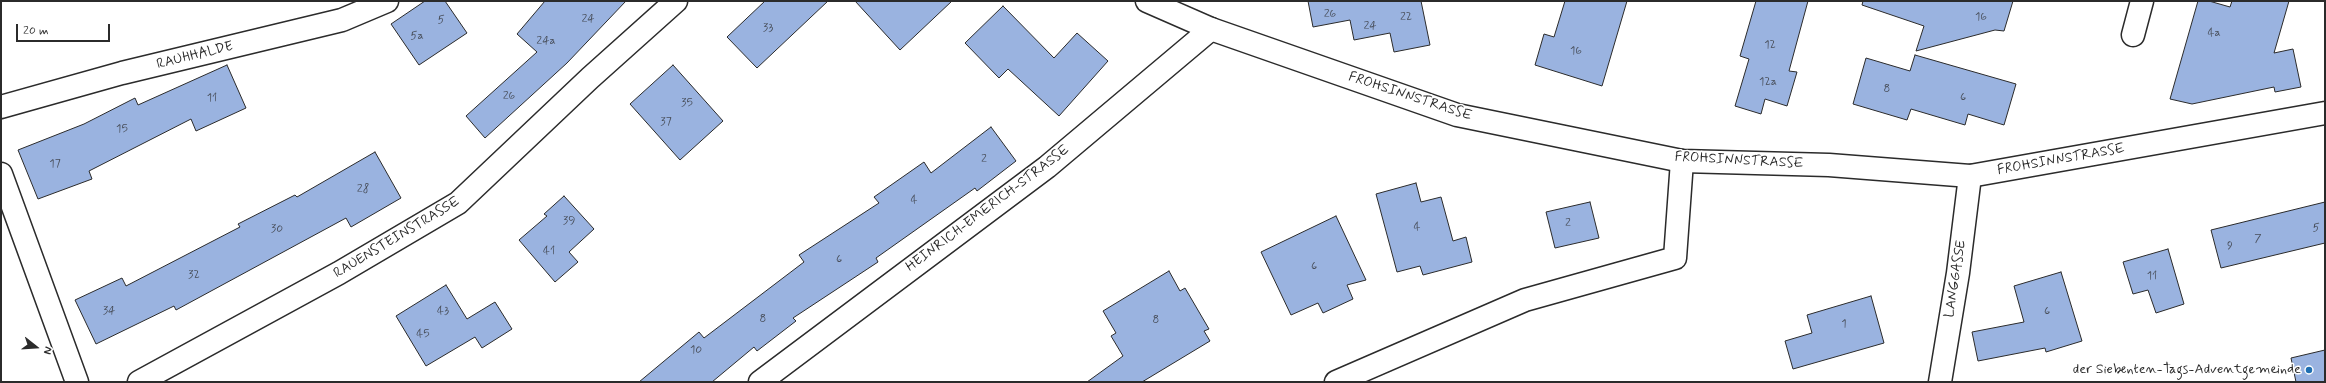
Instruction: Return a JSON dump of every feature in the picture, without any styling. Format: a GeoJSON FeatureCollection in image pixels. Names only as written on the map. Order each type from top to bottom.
{"type":"FeatureCollection","features":[{"type":"Feature","properties":{"kind":"street","name":"RAUHHALDE"},"geometry":{"type":"LineString","coordinates":[[1,107],[122,73],[342,20],[387,1]]}},
{"type":"Feature","properties":{"kind":"street","name":"RAUENSTEINSTRASSE"},"geometry":{"type":"LineString","coordinates":[[139,382],[339,273],[458,203],[590,78],[676,1]]}},
{"type":"Feature","properties":{"kind":"street","name":"FROHSINNSTRASSE"},"geometry":{"type":"LineString","coordinates":[[1147,1],[1211,29],[1457,115],[1682,161],[1829,165],[1970,176],[2325,113]]}},
{"type":"Feature","properties":{"kind":"street"},"geometry":{"type":"LineString","coordinates":[[2133,35],[2142,1]]}},
{"type":"Feature","properties":{"kind":"street","name":"HEINRICH-EMERICH-STRASSE"},"geometry":{"type":"LineString","coordinates":[[760,382],[1047,167],[1211,29]]}},
{"type":"Feature","properties":{"kind":"street"},"geometry":{"type":"LineString","coordinates":[[1336,382],[1525,300],[1675,258],[1682,161]]}},
{"type":"Feature","properties":{"kind":"street"},"geometry":{"type":"LineString","coordinates":[[1,174],[77,382]]}},
{"type":"Feature","properties":{"kind":"street","name":"LANGGASSE"},"geometry":{"type":"LineString","coordinates":[[1940,382],[1958,273],[1970,176]]}},
{"type":"Feature","properties":{"kind":"building"},"geometry":{"type":"Polygon","coordinates":[[[425,1],[445,1],[467,33],[419,65],[391,24],[425,1]]]}},
{"type":"Feature","properties":{"kind":"building"},"geometry":{"type":"Polygon","coordinates":[[[545,1],[626,1],[567,63],[485,138],[466,116],[537,52],[517,34],[545,1]]]}},
{"type":"Feature","properties":{"kind":"building"},"geometry":{"type":"Polygon","coordinates":[[[765,1],[828,1],[757,68],[727,37],[765,1]]]}},
{"type":"Feature","properties":{"kind":"building"},"geometry":{"type":"Polygon","coordinates":[[[855,1],[952,1],[900,50],[855,1]]]}},
{"type":"Feature","properties":{"kind":"building"},"geometry":{"type":"Polygon","coordinates":[[[1308,1],[1421,1],[1430,45],[1394,52],[1390,33],[1354,40],[1350,20],[1313,27],[1308,1]]]}},
{"type":"Feature","properties":{"kind":"building"},"geometry":{"type":"Polygon","coordinates":[[[1565,1],[1627,1],[1602,86],[1535,65],[1544,34],[1554,37],[1565,1]]]}},
{"type":"Feature","properties":{"kind":"building"},"geometry":{"type":"Polygon","coordinates":[[[1756,1],[1808,1],[1789,71],[1797,72],[1787,106],[1765,99],[1761,114],[1735,106],[1749,59],[1740,56],[1756,1]]]}},
{"type":"Feature","properties":{"kind":"building"},"geometry":{"type":"Polygon","coordinates":[[[1863,1],[2013,1],[2004,31],[1995,30],[1916,51],[1924,26],[1862,5],[1863,1]]]}},
{"type":"Feature","properties":{"kind":"building"},"geometry":{"type":"Polygon","coordinates":[[[2198,1],[2209,1],[2230,7],[2232,1],[2289,1],[2274,53],[2293,49],[2301,87],[2275,92],[2274,87],[2192,104],[2170,99],[2198,1]]]}},
{"type":"Feature","properties":{"kind":"building"},"geometry":{"type":"Polygon","coordinates":[[[1003,6],[1054,58],[1077,33],[1108,61],[1059,116],[1008,69],[999,78],[965,43],[1003,6]]]}},
{"type":"Feature","properties":{"kind":"building"},"geometry":{"type":"Polygon","coordinates":[[[1915,55],[2016,84],[2004,125],[1968,114],[1965,125],[1911,109],[1907,120],[1853,104],[1866,58],[1910,71],[1915,55]]]}},
{"type":"Feature","properties":{"kind":"building"},"geometry":{"type":"Polygon","coordinates":[[[227,65],[246,108],[196,131],[191,119],[89,171],[92,179],[38,199],[18,150],[84,124],[135,98],[138,105],[227,65]]]}},
{"type":"Feature","properties":{"kind":"building"},"geometry":{"type":"Polygon","coordinates":[[[673,65],[723,121],[680,160],[630,104],[673,65]]]}},
{"type":"Feature","properties":{"kind":"building"},"geometry":{"type":"Polygon","coordinates":[[[991,127],[1016,161],[977,191],[975,188],[876,258],[878,262],[793,318],[796,321],[757,351],[754,347],[712,382],[639,382],[699,332],[704,338],[804,262],[799,255],[879,203],[874,197],[924,162],[931,173],[991,127]]]}},
{"type":"Feature","properties":{"kind":"building"},"geometry":{"type":"Polygon","coordinates":[[[375,152],[401,198],[351,227],[346,218],[176,310],[174,306],[96,344],[75,300],[122,278],[126,286],[240,227],[238,224],[295,195],[297,197],[375,152]]]}},
{"type":"Feature","properties":{"kind":"building"},"geometry":{"type":"Polygon","coordinates":[[[1416,183],[1421,202],[1441,197],[1453,241],[1466,237],[1472,262],[1423,275],[1420,266],[1397,272],[1376,194],[1416,183]]]}},
{"type":"Feature","properties":{"kind":"building"},"geometry":{"type":"Polygon","coordinates":[[[564,196],[594,229],[569,252],[578,262],[555,282],[519,240],[547,216],[544,214],[564,196]]]}},
{"type":"Feature","properties":{"kind":"building"},"geometry":{"type":"Polygon","coordinates":[[[1590,202],[1599,238],[1555,248],[1546,212],[1590,202]]]}},
{"type":"Feature","properties":{"kind":"building"},"geometry":{"type":"Polygon","coordinates":[[[2325,202],[2325,243],[2221,268],[2211,230],[2325,202]]]}},
{"type":"Feature","properties":{"kind":"building"},"geometry":{"type":"Polygon","coordinates":[[[1336,216],[1366,280],[1347,285],[1353,299],[1323,313],[1318,303],[1291,315],[1261,252],[1336,216]]]}},
{"type":"Feature","properties":{"kind":"building"},"geometry":{"type":"Polygon","coordinates":[[[2168,249],[2184,304],[2156,313],[2148,290],[2133,294],[2123,262],[2168,249]]]}},
{"type":"Feature","properties":{"kind":"building"},"geometry":{"type":"Polygon","coordinates":[[[1169,271],[1180,291],[1185,288],[1209,329],[1204,331],[1210,341],[1142,382],[1087,382],[1123,356],[1111,336],[1116,333],[1103,311],[1169,271]]]}},
{"type":"Feature","properties":{"kind":"building"},"geometry":{"type":"Polygon","coordinates":[[[2061,272],[2082,341],[2046,352],[2045,348],[1978,361],[1972,332],[2024,322],[2014,286],[2061,272]]]}},
{"type":"Feature","properties":{"kind":"building"},"geometry":{"type":"Polygon","coordinates":[[[446,285],[467,319],[495,302],[512,329],[482,348],[475,337],[426,366],[396,316],[446,285]]]}},
{"type":"Feature","properties":{"kind":"building"},"geometry":{"type":"Polygon","coordinates":[[[1871,296],[1884,343],[1793,369],[1785,341],[1812,333],[1807,315],[1871,296]]]}},
{"type":"Feature","properties":{"kind":"building","name":"der Siebenten-Tags-Adventgemeinde"},"geometry":{"type":"Polygon","coordinates":[[[2325,350],[2325,382],[2296,382],[2291,358],[2325,350]]]}},
{"type":"Feature","properties":{"kind":"place","name":"der Siebenten-Tags-Adventgemeinde"},"geometry":{"type":"Point","coordinates":[2309,370]}}]}
